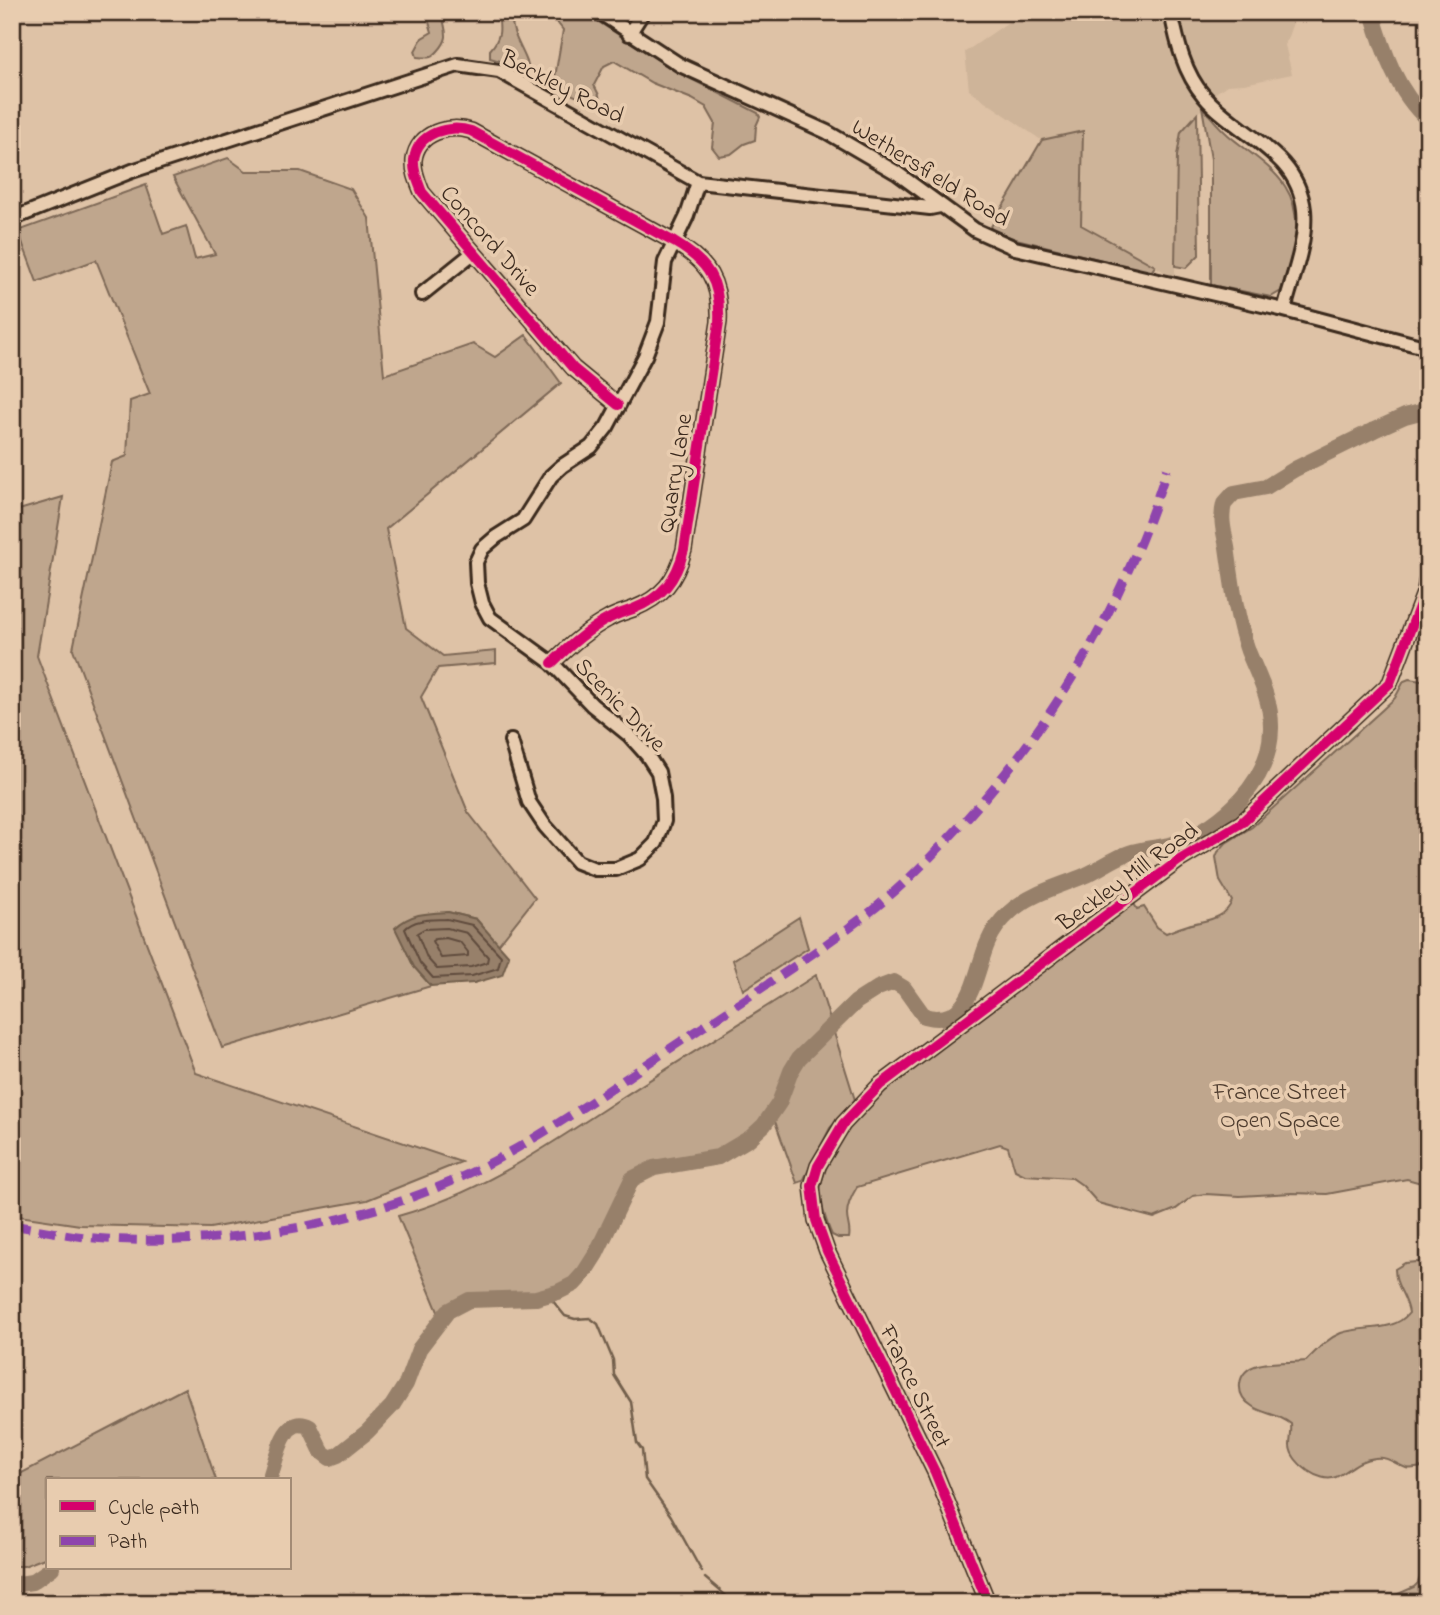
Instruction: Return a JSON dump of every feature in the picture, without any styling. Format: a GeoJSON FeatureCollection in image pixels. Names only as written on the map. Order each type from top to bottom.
{"type":"FeatureCollection","features":[{"type":"Feature","properties":{"kind":"street","name":"Wethersfield Road"},"geometry":{"type":"LineString","coordinates":[[598,12],[680,65],[827,132],[897,173],[975,230],[1015,248],[1284,310],[1428,348]]}},
{"type":"Feature","properties":{"kind":"street"},"geometry":{"type":"LineString","coordinates":[[629,34],[643,12]]}},
{"type":"Feature","properties":{"kind":"street"},"geometry":{"type":"LineString","coordinates":[[1171,12],[1181,54],[1202,94],[1233,125],[1279,158],[1300,191],[1304,226],[1284,310]]}},
{"type":"Feature","properties":{"kind":"street","name":"Beckley Road"},"geometry":{"type":"LineString","coordinates":[[12,219],[132,171],[458,65],[499,71],[698,181],[930,208],[940,206]]}},
{"type":"Feature","properties":{"kind":"street","name":"Concord Drive"},"geometry":{"type":"LineString","coordinates":[[618,405],[573,368],[422,192],[416,176],[416,152],[435,132],[460,127],[674,242]]}},
{"type":"Feature","properties":{"kind":"street","name":"Scenic Drive"},"geometry":{"type":"LineString","coordinates":[[511,741],[529,802],[545,826],[577,862],[595,869],[616,869],[640,859],[656,843],[664,821],[658,772],[629,735],[592,705],[552,663],[490,618],[482,603],[477,583],[476,562],[482,549],[523,520],[551,476],[591,447],[601,436],[645,356],[658,322],[665,262],[687,216],[698,181]]}},
{"type":"Feature","properties":{"kind":"street","name":"Quarry Lane"},"geometry":{"type":"LineString","coordinates":[[552,663],[594,626],[657,597],[668,587],[684,550],[720,305],[718,289],[703,263],[674,242]]}},
{"type":"Feature","properties":{"kind":"street"},"geometry":{"type":"LineString","coordinates":[[422,294],[473,253]]}},
{"type":"Feature","properties":{"kind":"street","name":"Beckley Mill Road"},"geometry":{"type":"LineString","coordinates":[[811,1186],[818,1166],[843,1124],[880,1085],[1178,861],[1241,823],[1390,683],[1425,591],[1428,571]]}},
{"type":"Feature","properties":{"kind":"street","name":"France Street"},"geometry":{"type":"LineString","coordinates":[[811,1186],[816,1220],[827,1251],[935,1472],[988,1603]]}},
{"type":"Feature","properties":{"kind":"shaded area"},"geometry":{"type":"Polygon","coordinates":[[[1023,12],[1294,12],[1295,17],[1285,45],[1292,74],[1227,85],[1217,92],[1181,132],[1177,156],[1175,278],[1081,225],[1083,131],[1041,140],[969,90],[965,52],[1023,12]]]}},
{"type":"Feature","properties":{"kind":"green space"},"geometry":{"type":"Polygon","coordinates":[[[426,12],[442,12],[446,33],[442,46],[427,58],[417,57],[415,51],[422,38],[432,32],[426,12]]]}},
{"type":"Feature","properties":{"kind":"green space"},"geometry":{"type":"Polygon","coordinates":[[[498,12],[513,12],[513,29],[529,74],[521,73],[507,63],[490,58],[490,50],[497,41],[499,32],[498,12]]]}},
{"type":"Feature","properties":{"kind":"green space"},"geometry":{"type":"Polygon","coordinates":[[[545,12],[583,12],[677,72],[758,113],[760,117],[755,140],[731,154],[719,156],[712,147],[715,123],[706,107],[652,83],[614,61],[604,66],[594,85],[600,102],[567,92],[555,77],[563,30],[552,16],[545,12]]]}},
{"type":"Feature","properties":{"kind":"green space"},"geometry":{"type":"Polygon","coordinates":[[[1202,107],[1224,132],[1272,171],[1289,193],[1296,224],[1295,244],[1281,291],[1271,297],[1211,285],[1211,159],[1202,107]]]}},
{"type":"Feature","properties":{"kind":"green space"},"geometry":{"type":"Polygon","coordinates":[[[1197,114],[1199,255],[1186,268],[1175,266],[1177,156],[1181,132],[1197,114]]]}},
{"type":"Feature","properties":{"kind":"green space"},"geometry":{"type":"Polygon","coordinates":[[[1083,131],[1081,225],[1155,266],[1151,272],[989,230],[1042,140],[1083,131]]]}},
{"type":"Feature","properties":{"kind":"green space"},"geometry":{"type":"Polygon","coordinates":[[[228,158],[246,171],[300,171],[351,189],[369,218],[384,375],[473,344],[495,357],[526,335],[561,383],[386,529],[406,628],[443,656],[496,651],[496,663],[438,668],[421,697],[468,812],[535,898],[498,945],[476,919],[448,912],[396,928],[414,967],[431,986],[222,1048],[73,649],[112,462],[127,456],[130,401],[150,394],[96,260],[37,282],[18,231],[146,185],[163,234],[186,226],[195,259],[215,254],[173,177],[228,158]]]}},
{"type":"Feature","properties":{"kind":"green space"},"geometry":{"type":"Polygon","coordinates":[[[63,497],[37,656],[196,1073],[461,1162],[367,1200],[210,1228],[80,1225],[12,1215],[12,512],[63,497]]]}},
{"type":"Feature","properties":{"kind":"green space","name":"France Street Open Space"},"geometry":{"type":"Polygon","coordinates":[[[1409,679],[1428,682],[1428,1185],[1407,1179],[1327,1194],[1205,1194],[1193,1196],[1176,1209],[1154,1218],[1098,1203],[1072,1178],[1025,1175],[1015,1170],[1008,1147],[1000,1144],[857,1187],[847,1211],[849,1238],[832,1235],[820,1193],[828,1163],[841,1140],[879,1097],[1132,900],[1137,909],[1144,907],[1157,927],[1166,933],[1225,912],[1232,901],[1220,881],[1216,857],[1218,852],[1226,843],[1252,827],[1382,710],[1395,698],[1404,681],[1409,679]]]}},
{"type":"Feature","properties":{"kind":"green space"},"geometry":{"type":"Polygon","coordinates":[[[799,917],[808,948],[743,990],[733,960],[799,917]]]}},
{"type":"Feature","properties":{"kind":"green space"},"geometry":{"type":"Polygon","coordinates":[[[816,975],[855,1100],[830,1128],[803,1181],[797,1183],[772,1113],[753,1135],[718,1155],[653,1168],[632,1179],[625,1189],[596,1257],[569,1286],[543,1296],[466,1302],[441,1319],[398,1216],[454,1196],[508,1170],[816,975]]]}},
{"type":"Feature","properties":{"kind":"green space"},"geometry":{"type":"Polygon","coordinates":[[[1405,1263],[1428,1265],[1428,1467],[1408,1468],[1388,1459],[1375,1458],[1358,1463],[1336,1477],[1322,1478],[1315,1475],[1295,1459],[1290,1446],[1291,1424],[1257,1409],[1244,1399],[1240,1387],[1243,1375],[1257,1365],[1306,1361],[1336,1335],[1387,1326],[1402,1319],[1409,1313],[1395,1269],[1405,1263]]]}},
{"type":"Feature","properties":{"kind":"green space"},"geometry":{"type":"Polygon","coordinates":[[[185,1388],[215,1478],[46,1478],[46,1557],[24,1566],[12,1566],[12,1478],[185,1388]]]}},
{"type":"Feature","properties":{"kind":"green space"},"geometry":{"type":"Polygon","coordinates":[[[1428,1555],[1428,1603],[1378,1603],[1414,1587],[1428,1555]]]}},
{"type":"Feature","properties":{"kind":"water"},"geometry":{"type":"Polygon","coordinates":[[[448,912],[476,919],[509,956],[502,975],[474,983],[431,986],[414,967],[395,928],[413,917],[448,912]]]}},
{"type":"Feature","properties":{"kind":"waterway"},"geometry":{"type":"LineString","coordinates":[[1372,12],[1392,70],[1408,97],[1428,120]]}},
{"type":"Feature","properties":{"kind":"waterway"},"geometry":{"type":"LineString","coordinates":[[270,1478],[282,1442],[293,1427],[300,1424],[310,1427],[322,1452],[330,1458],[338,1455],[367,1432],[392,1406],[406,1384],[419,1349],[448,1311],[469,1300],[536,1298],[574,1284],[596,1254],[632,1179],[654,1168],[718,1157],[750,1138],[764,1125],[779,1103],[799,1058],[856,1002],[878,988],[894,982],[904,988],[924,1016],[940,1018],[952,1014],[962,1006],[969,995],[992,933],[1003,918],[1018,905],[1086,875],[1123,855],[1176,843],[1194,835],[1227,813],[1242,798],[1263,765],[1271,726],[1266,697],[1248,651],[1237,612],[1223,526],[1224,504],[1234,493],[1266,487],[1295,469],[1374,430],[1405,416],[1428,410]]}},
{"type":"Feature","properties":{"kind":"waterway"},"geometry":{"type":"LineString","coordinates":[[548,1295],[565,1316],[575,1319],[590,1318],[598,1324],[613,1360],[614,1375],[631,1402],[637,1443],[642,1450],[645,1479],[671,1516],[702,1572]]}},
{"type":"Feature","properties":{"kind":"waterway"},"geometry":{"type":"LineString","coordinates":[[12,1585],[32,1582],[49,1570]]}},
{"type":"Feature","properties":{"kind":"waterway"},"geometry":{"type":"LineString","coordinates":[[705,1578],[731,1600],[746,1603]]}},
{"type":"Feature","properties":{"kind":"marked path"},"geometry":{"type":"LineString","coordinates":[[12,1225],[94,1238],[153,1240],[247,1235],[340,1219],[429,1191],[472,1172],[570,1115],[794,966],[870,912],[916,871],[959,827],[1026,746],[1083,660],[1130,568],[1167,469]]}},
{"type":"Feature","properties":{"kind":"cycle path"},"geometry":{"type":"LineString","coordinates":[[552,663],[600,623],[652,599],[667,586],[677,570],[684,550],[719,322],[718,295],[704,265],[686,249],[471,131],[445,130],[428,137],[416,150],[414,160],[422,192],[573,368],[618,405]]}},
{"type":"Feature","properties":{"kind":"cycle path"},"geometry":{"type":"LineString","coordinates":[[988,1603],[935,1472],[827,1251],[816,1220],[812,1186],[818,1166],[843,1124],[880,1085],[1178,861],[1241,823],[1390,683],[1425,591],[1428,571]]}}]}
